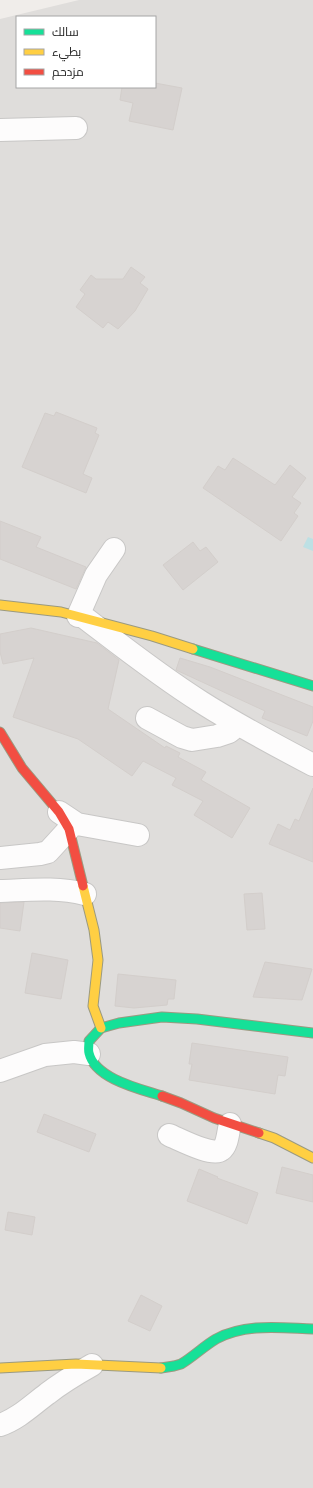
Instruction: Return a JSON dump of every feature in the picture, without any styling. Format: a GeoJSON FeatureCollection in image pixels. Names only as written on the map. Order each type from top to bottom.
{"type":"FeatureCollection","features":[{"type":"Feature","properties":{"kind":"street"},"geometry":{"type":"LineString","coordinates":[[0,130],[76,128]]}},
{"type":"Feature","properties":{"kind":"street"},"geometry":{"type":"LineString","coordinates":[[82,617],[96,575],[114,549]]}},
{"type":"Feature","properties":{"kind":"street"},"geometry":{"type":"LineString","coordinates":[[0,604],[82,617],[152,636],[313,686]]}},
{"type":"Feature","properties":{"kind":"street"},"geometry":{"type":"LineString","coordinates":[[82,617],[173,684],[238,725],[313,765]]}},
{"type":"Feature","properties":{"kind":"street"},"geometry":{"type":"LineString","coordinates":[[147,718],[182,737],[192,740],[229,732],[238,725]]}},
{"type":"Feature","properties":{"kind":"street"},"geometry":{"type":"LineString","coordinates":[[0,732],[22,768],[64,821],[94,930],[98,960],[93,1006],[101,1028]]}},
{"type":"Feature","properties":{"kind":"street"},"geometry":{"type":"LineString","coordinates":[[64,821],[138,835]]}},
{"type":"Feature","properties":{"kind":"street"},"geometry":{"type":"LineString","coordinates":[[0,858],[48,852],[64,821]]}},
{"type":"Feature","properties":{"kind":"street"},"geometry":{"type":"LineString","coordinates":[[0,891],[54,889],[69,890],[85,894]]}},
{"type":"Feature","properties":{"kind":"street"},"geometry":{"type":"LineString","coordinates":[[313,1033],[197,1018],[162,1017],[119,1023],[101,1028],[90,1041],[89,1054],[98,1069],[115,1080],[181,1103],[230,1124],[274,1138],[313,1158]]}},
{"type":"Feature","properties":{"kind":"street"},"geometry":{"type":"LineString","coordinates":[[0,1071],[45,1055],[74,1052],[89,1054]]}},
{"type":"Feature","properties":{"kind":"street"},"geometry":{"type":"LineString","coordinates":[[169,1135],[206,1151],[218,1152],[223,1149],[230,1124]]}},
{"type":"Feature","properties":{"kind":"street"},"geometry":{"type":"LineString","coordinates":[[0,1368],[47,1365],[92,1365],[159,1368],[175,1366],[190,1359],[204,1346],[222,1336],[240,1329],[313,1329]]}},
{"type":"Feature","properties":{"kind":"street"},"geometry":{"type":"LineString","coordinates":[[0,1425],[13,1420],[77,1373],[92,1365]]}},
{"type":"Feature","properties":{"kind":"shaded area"},"geometry":{"type":"Polygon","coordinates":[[[79,0],[313,0],[313,1488],[0,1488],[0,19],[79,0]]]}},
{"type":"Feature","properties":{"kind":"water"},"geometry":{"type":"Polygon","coordinates":[[[308,537],[313,539],[313,551],[303,547],[308,537]]]}},
{"type":"Feature","properties":{"kind":"building"},"geometry":{"type":"Polygon","coordinates":[[[156,83],[182,88],[173,130],[129,121],[133,103],[120,100],[122,88],[156,88],[156,83]]]}},
{"type":"Feature","properties":{"kind":"building"},"geometry":{"type":"Polygon","coordinates":[[[131,267],[145,277],[140,283],[148,289],[135,311],[118,329],[108,322],[103,328],[76,307],[85,294],[80,290],[91,275],[96,279],[123,279],[131,267]]]}},
{"type":"Feature","properties":{"kind":"building"},"geometry":{"type":"Polygon","coordinates":[[[56,412],[97,428],[95,433],[99,435],[83,474],[92,478],[86,493],[22,467],[45,413],[54,416],[56,412]]]}},
{"type":"Feature","properties":{"kind":"building"},"geometry":{"type":"Polygon","coordinates":[[[233,458],[275,485],[290,465],[306,478],[292,497],[301,503],[294,513],[298,516],[281,541],[203,488],[218,466],[225,470],[233,458]]]}},
{"type":"Feature","properties":{"kind":"building"},"geometry":{"type":"Polygon","coordinates":[[[0,521],[41,537],[36,547],[86,567],[76,589],[0,559],[0,521]]]}},
{"type":"Feature","properties":{"kind":"building"},"geometry":{"type":"Polygon","coordinates":[[[193,542],[200,551],[206,547],[218,562],[183,590],[163,565],[193,542]]]}},
{"type":"Feature","properties":{"kind":"building"},"geometry":{"type":"Polygon","coordinates":[[[31,628],[97,643],[119,660],[108,709],[165,748],[166,746],[180,753],[178,757],[206,772],[201,780],[250,808],[232,838],[194,815],[203,801],[172,785],[176,778],[143,761],[132,776],[78,739],[13,717],[34,658],[3,664],[0,652],[0,634],[31,628]]]}},
{"type":"Feature","properties":{"kind":"building"},"geometry":{"type":"Polygon","coordinates":[[[180,658],[210,667],[313,707],[313,721],[307,736],[262,718],[265,711],[176,670],[180,658]]]}},
{"type":"Feature","properties":{"kind":"building"},"geometry":{"type":"Polygon","coordinates":[[[313,788],[313,862],[269,844],[278,824],[290,830],[295,819],[299,821],[313,788]]]}},
{"type":"Feature","properties":{"kind":"building"},"geometry":{"type":"Polygon","coordinates":[[[262,893],[265,929],[247,930],[244,894],[262,893]]]}},
{"type":"Feature","properties":{"kind":"building"},"geometry":{"type":"Polygon","coordinates":[[[24,902],[20,931],[0,928],[0,903],[24,902]]]}},
{"type":"Feature","properties":{"kind":"building"},"geometry":{"type":"Polygon","coordinates":[[[32,953],[68,960],[61,999],[25,993],[32,953]]]}},
{"type":"Feature","properties":{"kind":"building"},"geometry":{"type":"Polygon","coordinates":[[[265,962],[312,969],[302,1000],[253,997],[265,962]]]}},
{"type":"Feature","properties":{"kind":"building"},"geometry":{"type":"Polygon","coordinates":[[[118,974],[176,980],[174,999],[168,999],[167,1005],[134,1008],[115,1006],[118,974]]]}},
{"type":"Feature","properties":{"kind":"building"},"geometry":{"type":"Polygon","coordinates":[[[192,1043],[288,1057],[285,1076],[278,1075],[275,1094],[189,1080],[192,1064],[189,1064],[192,1043]]]}},
{"type":"Feature","properties":{"kind":"building"},"geometry":{"type":"Polygon","coordinates":[[[44,1114],[96,1134],[89,1152],[37,1132],[44,1114]]]}},
{"type":"Feature","properties":{"kind":"building"},"geometry":{"type":"Polygon","coordinates":[[[282,1167],[313,1175],[313,1202],[276,1193],[282,1167]]]}},
{"type":"Feature","properties":{"kind":"building"},"geometry":{"type":"Polygon","coordinates":[[[199,1169],[218,1177],[217,1178],[258,1193],[247,1224],[187,1201],[199,1169]]]}},
{"type":"Feature","properties":{"kind":"building"},"geometry":{"type":"Polygon","coordinates":[[[8,1212],[35,1217],[32,1235],[5,1230],[8,1212]]]}},
{"type":"Feature","properties":{"kind":"building"},"geometry":{"type":"Polygon","coordinates":[[[141,1295],[162,1306],[150,1331],[128,1321],[141,1295]]]}},
{"type":"Feature","properties":{"kind":"traffic: fast"},"geometry":{"type":"LineString","coordinates":[[193,649],[313,686]]}},
{"type":"Feature","properties":{"kind":"traffic: fast"},"geometry":{"type":"LineString","coordinates":[[162,1096],[120,1082],[100,1070],[93,1062],[89,1053],[89,1041],[101,1028],[119,1023],[162,1017],[197,1019],[313,1033]]}},
{"type":"Feature","properties":{"kind":"traffic: fast"},"geometry":{"type":"LineString","coordinates":[[161,1368],[181,1364],[216,1339],[227,1334],[264,1328],[313,1329]]}},
{"type":"Feature","properties":{"kind":"traffic: slow"},"geometry":{"type":"LineString","coordinates":[[0,605],[61,612],[152,636],[193,649]]}},
{"type":"Feature","properties":{"kind":"traffic: slow"},"geometry":{"type":"LineString","coordinates":[[83,886],[94,930],[98,960],[93,1006],[101,1028]]}},
{"type":"Feature","properties":{"kind":"traffic: slow"},"geometry":{"type":"LineString","coordinates":[[259,1133],[274,1138],[313,1158]]}},
{"type":"Feature","properties":{"kind":"traffic: slow"},"geometry":{"type":"LineString","coordinates":[[0,1368],[76,1364],[161,1368]]}},
{"type":"Feature","properties":{"kind":"traffic: jam"},"geometry":{"type":"LineString","coordinates":[[0,732],[22,768],[59,812],[69,829],[83,886]]}},
{"type":"Feature","properties":{"kind":"traffic: jam"},"geometry":{"type":"LineString","coordinates":[[162,1096],[214,1118],[259,1133]]}}]}
